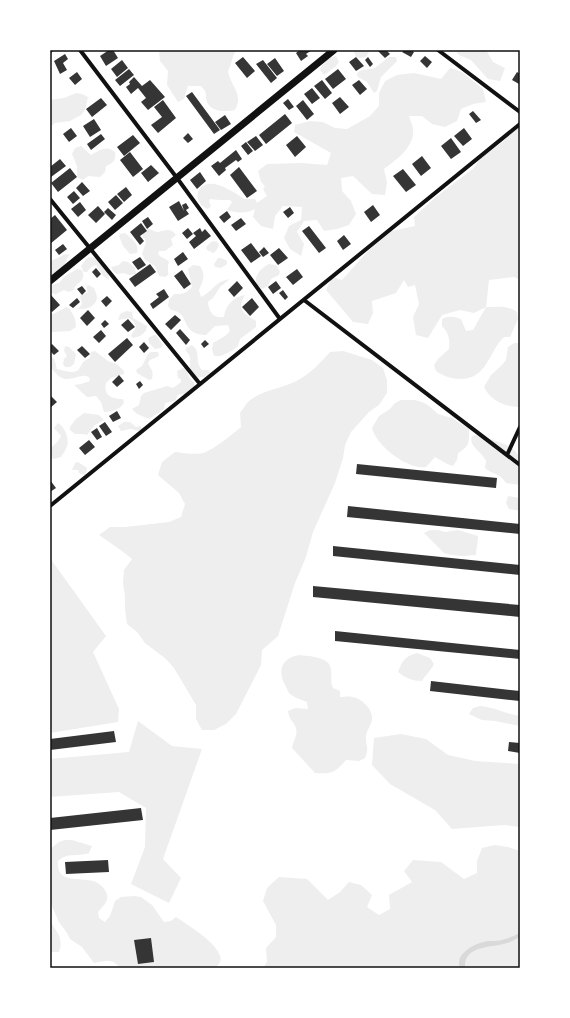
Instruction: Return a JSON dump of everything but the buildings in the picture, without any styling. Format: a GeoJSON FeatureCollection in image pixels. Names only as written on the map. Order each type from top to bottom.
{"type":"FeatureCollection","features":[{"type":"Feature","properties":{"kind":"main road"},"geometry":{"type":"LineString","coordinates":[[50,281],[334,50]]}},
{"type":"Feature","properties":{"kind":"street"},"geometry":{"type":"LineString","coordinates":[[80,50],[177,178],[280,319]]}},
{"type":"Feature","properties":{"kind":"street"},"geometry":{"type":"LineString","coordinates":[[438,50],[520,112]]}},
{"type":"Feature","properties":{"kind":"street"},"geometry":{"type":"LineString","coordinates":[[50,506],[520,124]]}},
{"type":"Feature","properties":{"kind":"street"},"geometry":{"type":"LineString","coordinates":[[50,199],[200,384]]}},
{"type":"Feature","properties":{"kind":"street"},"geometry":{"type":"LineString","coordinates":[[304,300],[520,465]]}},
{"type":"Feature","properties":{"kind":"street"},"geometry":{"type":"LineString","coordinates":[[507,455],[520,427]]}},
{"type":"Feature","properties":{"kind":"shaded area"},"geometry":{"type":"Polygon","coordinates":[[[159,50],[237,50],[228,71],[238,99],[235,110],[220,111],[210,107],[207,101],[206,93],[201,86],[188,86],[184,99],[178,102],[167,85],[168,71],[160,61],[159,50]]]}},
{"type":"Feature","properties":{"kind":"shaded area"},"geometry":{"type":"Polygon","coordinates":[[[349,50],[370,50],[366,57],[360,58],[356,57],[354,52],[349,50]]]}},
{"type":"Feature","properties":{"kind":"shaded area"},"geometry":{"type":"Polygon","coordinates":[[[455,50],[486,50],[493,62],[505,68],[500,81],[488,79],[471,60],[459,55],[455,50]]]}},
{"type":"Feature","properties":{"kind":"shaded area"},"geometry":{"type":"Polygon","coordinates":[[[336,56],[339,62],[324,75],[320,70],[322,65],[328,59],[336,56]]]}},
{"type":"Feature","properties":{"kind":"shaded area"},"geometry":{"type":"Polygon","coordinates":[[[389,57],[396,57],[397,61],[381,77],[377,91],[374,93],[367,82],[358,77],[357,74],[359,71],[375,68],[389,57]]]}},
{"type":"Feature","properties":{"kind":"shaded area"},"geometry":{"type":"Polygon","coordinates":[[[450,68],[462,72],[483,89],[486,102],[473,104],[461,109],[457,121],[445,127],[432,124],[422,116],[409,116],[413,128],[413,135],[404,152],[384,169],[387,182],[385,195],[372,194],[353,176],[341,178],[342,191],[351,201],[356,214],[349,225],[324,231],[317,220],[304,221],[297,232],[304,244],[301,256],[290,249],[284,238],[289,226],[301,220],[302,207],[283,206],[275,216],[273,229],[261,226],[253,217],[255,209],[245,212],[234,212],[227,210],[232,202],[230,200],[210,199],[209,201],[211,206],[208,209],[202,206],[199,202],[198,193],[200,189],[208,184],[214,184],[230,190],[244,199],[255,199],[257,203],[267,196],[263,189],[265,186],[261,182],[258,171],[267,164],[301,163],[327,165],[331,153],[294,132],[295,125],[310,121],[323,122],[335,128],[347,129],[370,116],[379,106],[379,93],[385,81],[397,75],[414,73],[441,79],[450,68]]]}},
{"type":"Feature","properties":{"kind":"shaded area"},"geometry":{"type":"Polygon","coordinates":[[[76,93],[88,97],[85,110],[81,115],[70,121],[55,123],[50,127],[50,100],[64,98],[76,93]]]}},
{"type":"Feature","properties":{"kind":"shaded area"},"geometry":{"type":"Polygon","coordinates":[[[520,120],[520,280],[514,277],[489,280],[486,307],[474,313],[460,310],[442,315],[428,338],[416,335],[413,317],[419,304],[415,285],[408,287],[404,280],[396,293],[372,301],[373,313],[368,324],[353,322],[326,290],[332,277],[342,280],[368,251],[392,231],[415,226],[414,217],[437,196],[473,169],[481,157],[504,141],[520,120]]]}},
{"type":"Feature","properties":{"kind":"shaded area"},"geometry":{"type":"Polygon","coordinates":[[[81,146],[91,155],[100,150],[106,149],[115,152],[114,161],[106,166],[105,172],[100,177],[88,176],[83,180],[77,177],[77,166],[72,154],[75,148],[81,146]]]}},
{"type":"Feature","properties":{"kind":"shaded area"},"geometry":{"type":"Polygon","coordinates":[[[148,229],[155,232],[170,230],[176,235],[171,239],[173,245],[165,251],[159,251],[158,254],[169,262],[168,275],[165,277],[159,276],[155,266],[145,260],[142,254],[146,242],[143,234],[148,229]]]}},
{"type":"Feature","properties":{"kind":"shaded area"},"geometry":{"type":"Polygon","coordinates":[[[125,233],[136,244],[138,250],[137,253],[130,254],[123,246],[119,236],[120,234],[125,233]]]}},
{"type":"Feature","properties":{"kind":"shaded area"},"geometry":{"type":"Polygon","coordinates":[[[214,241],[219,245],[213,253],[207,250],[206,247],[214,241]]]}},
{"type":"Feature","properties":{"kind":"shaded area"},"geometry":{"type":"Polygon","coordinates":[[[66,254],[70,255],[61,270],[50,276],[51,261],[66,254]]]}},
{"type":"Feature","properties":{"kind":"shaded area"},"geometry":{"type":"Polygon","coordinates":[[[87,258],[97,258],[108,273],[109,280],[103,276],[96,265],[91,267],[87,272],[84,272],[81,266],[87,258]]]}},
{"type":"Feature","properties":{"kind":"shaded area"},"geometry":{"type":"Polygon","coordinates":[[[218,258],[227,261],[227,264],[221,268],[215,267],[214,264],[218,258]]]}},
{"type":"Feature","properties":{"kind":"shaded area"},"geometry":{"type":"Polygon","coordinates":[[[123,261],[128,262],[135,268],[136,274],[117,274],[113,271],[111,267],[119,265],[123,261]]]}},
{"type":"Feature","properties":{"kind":"shaded area"},"geometry":{"type":"Polygon","coordinates":[[[269,264],[276,265],[280,271],[279,275],[271,279],[268,286],[262,289],[256,282],[257,275],[269,264]]]}},
{"type":"Feature","properties":{"kind":"shaded area"},"geometry":{"type":"Polygon","coordinates":[[[193,265],[200,266],[203,272],[203,281],[199,290],[201,297],[220,282],[230,279],[220,287],[213,298],[208,302],[209,309],[214,316],[224,317],[226,309],[230,303],[233,300],[245,295],[242,300],[241,308],[245,314],[256,321],[256,327],[240,339],[238,346],[221,356],[214,356],[212,349],[213,343],[225,336],[230,331],[228,325],[215,326],[206,335],[200,335],[190,329],[180,313],[171,310],[168,306],[169,300],[174,294],[184,293],[192,287],[188,269],[193,265]]]}},
{"type":"Feature","properties":{"kind":"shaded area"},"geometry":{"type":"Polygon","coordinates":[[[77,269],[82,270],[83,277],[74,290],[69,292],[64,290],[56,294],[50,293],[50,285],[59,283],[64,277],[77,269]]]}},
{"type":"Feature","properties":{"kind":"shaded area"},"geometry":{"type":"Polygon","coordinates":[[[88,285],[94,288],[97,297],[95,304],[84,309],[78,309],[82,304],[80,296],[88,292],[86,287],[88,285]]]}},
{"type":"Feature","properties":{"kind":"shaded area"},"geometry":{"type":"Polygon","coordinates":[[[66,307],[69,308],[73,315],[76,327],[70,331],[52,332],[50,329],[50,314],[54,314],[66,307]]]}},
{"type":"Feature","properties":{"kind":"shaded area"},"geometry":{"type":"Polygon","coordinates":[[[486,307],[506,307],[517,312],[518,319],[510,337],[504,337],[482,370],[476,375],[469,378],[457,379],[445,376],[436,371],[434,365],[449,349],[448,337],[442,326],[442,319],[447,317],[456,317],[461,319],[466,331],[473,330],[486,307]]]}},
{"type":"Feature","properties":{"kind":"shaded area"},"geometry":{"type":"Polygon","coordinates":[[[126,311],[132,312],[133,318],[147,326],[146,331],[140,336],[133,338],[131,336],[136,327],[134,322],[129,318],[118,320],[120,314],[126,311]]]}},
{"type":"Feature","properties":{"kind":"shaded area"},"geometry":{"type":"Polygon","coordinates":[[[156,335],[163,345],[161,348],[155,349],[149,343],[148,338],[156,335]]]}},
{"type":"Feature","properties":{"kind":"shaded area"},"geometry":{"type":"Polygon","coordinates":[[[514,343],[520,343],[520,407],[508,406],[498,402],[490,396],[484,387],[491,375],[506,360],[508,347],[514,343]]]}},
{"type":"Feature","properties":{"kind":"shaded area"},"geometry":{"type":"Polygon","coordinates":[[[192,345],[196,349],[200,368],[202,370],[209,370],[210,373],[204,377],[197,377],[190,369],[190,357],[186,351],[186,348],[192,345]]]}},
{"type":"Feature","properties":{"kind":"shaded area"},"geometry":{"type":"Polygon","coordinates":[[[65,346],[69,347],[76,354],[74,364],[70,367],[65,367],[63,364],[64,359],[67,356],[64,351],[65,346]]]}},
{"type":"Feature","properties":{"kind":"shaded area"},"geometry":{"type":"Polygon","coordinates":[[[95,351],[108,361],[117,364],[124,371],[124,374],[111,378],[106,383],[105,387],[109,396],[123,399],[124,402],[121,407],[113,411],[104,412],[101,402],[96,396],[87,397],[74,385],[90,381],[89,377],[83,376],[69,379],[63,378],[50,368],[50,357],[52,357],[57,369],[75,372],[84,361],[90,358],[91,352],[95,351]]]}},
{"type":"Feature","properties":{"kind":"shaded area"},"geometry":{"type":"Polygon","coordinates":[[[343,351],[372,360],[383,368],[387,380],[387,393],[379,405],[369,412],[351,432],[345,445],[343,458],[335,483],[313,532],[306,557],[295,583],[278,636],[262,650],[261,665],[236,714],[226,724],[214,730],[202,730],[196,719],[196,705],[174,668],[166,659],[145,643],[137,632],[127,624],[123,583],[124,570],[132,559],[99,535],[110,527],[125,527],[169,522],[181,517],[185,504],[179,493],[158,475],[162,462],[175,452],[200,454],[212,449],[241,427],[240,413],[247,403],[253,398],[300,379],[320,363],[330,352],[343,351]]]}},
{"type":"Feature","properties":{"kind":"shaded area"},"geometry":{"type":"Polygon","coordinates":[[[151,352],[158,352],[159,356],[150,360],[148,363],[153,374],[152,379],[149,380],[137,373],[136,370],[142,366],[148,354],[151,352]]]}},
{"type":"Feature","properties":{"kind":"shaded area"},"geometry":{"type":"Polygon","coordinates":[[[186,368],[189,377],[194,383],[195,389],[192,393],[178,395],[175,401],[165,403],[164,409],[149,419],[137,414],[132,409],[139,405],[141,396],[144,393],[167,386],[173,388],[181,382],[181,379],[178,378],[177,371],[186,368]]]}},
{"type":"Feature","properties":{"kind":"shaded area"},"geometry":{"type":"Polygon","coordinates":[[[401,400],[415,400],[422,402],[438,414],[452,418],[469,429],[468,444],[458,453],[457,460],[453,466],[435,457],[426,467],[410,465],[393,455],[379,442],[372,428],[379,416],[401,400]]]}},
{"type":"Feature","properties":{"kind":"shaded area"},"geometry":{"type":"Polygon","coordinates":[[[84,413],[99,415],[104,420],[95,425],[87,435],[75,434],[70,430],[70,427],[76,419],[84,413]]]}},
{"type":"Feature","properties":{"kind":"shaded area"},"geometry":{"type":"Polygon","coordinates":[[[124,422],[130,422],[136,427],[141,426],[142,429],[139,431],[130,429],[121,431],[118,426],[124,422]]]}},
{"type":"Feature","properties":{"kind":"shaded area"},"geometry":{"type":"Polygon","coordinates":[[[58,423],[66,433],[68,443],[61,457],[54,459],[50,457],[50,448],[57,443],[61,436],[54,428],[58,423]]]}},
{"type":"Feature","properties":{"kind":"shaded area"},"geometry":{"type":"Polygon","coordinates":[[[475,435],[482,437],[483,440],[484,437],[500,442],[515,450],[521,463],[520,485],[506,483],[501,477],[485,468],[486,461],[471,440],[472,436],[475,435]]]}},
{"type":"Feature","properties":{"kind":"shaded area"},"geometry":{"type":"Polygon","coordinates":[[[78,462],[87,468],[84,475],[79,473],[78,470],[72,470],[75,463],[78,462]]]}},
{"type":"Feature","properties":{"kind":"shaded area"},"geometry":{"type":"Polygon","coordinates":[[[508,496],[520,498],[520,511],[509,509],[506,503],[508,496]]]}},
{"type":"Feature","properties":{"kind":"shaded area"},"geometry":{"type":"Polygon","coordinates":[[[430,530],[445,532],[458,530],[478,536],[476,555],[463,556],[444,553],[424,533],[430,530]]]}},
{"type":"Feature","properties":{"kind":"shaded area"},"geometry":{"type":"Polygon","coordinates":[[[50,558],[106,636],[93,652],[119,709],[118,722],[50,733],[50,558]]]}},
{"type":"Feature","properties":{"kind":"shaded area"},"geometry":{"type":"Polygon","coordinates":[[[417,653],[430,658],[434,664],[422,681],[409,679],[398,672],[404,660],[417,653]]]}},
{"type":"Feature","properties":{"kind":"shaded area"},"geometry":{"type":"Polygon","coordinates":[[[299,655],[319,658],[327,662],[331,670],[332,686],[340,691],[340,697],[356,698],[369,708],[372,719],[366,734],[367,751],[365,758],[359,761],[346,760],[333,772],[315,773],[292,748],[296,731],[288,711],[295,708],[308,709],[307,702],[296,698],[289,693],[283,680],[281,670],[285,662],[299,655]]]}},
{"type":"Feature","properties":{"kind":"shaded area"},"geometry":{"type":"Polygon","coordinates":[[[480,706],[520,716],[520,726],[482,720],[469,714],[473,708],[480,706]]]}},
{"type":"Feature","properties":{"kind":"shaded area"},"geometry":{"type":"Polygon","coordinates":[[[138,721],[172,746],[202,749],[163,859],[181,878],[169,903],[131,884],[145,847],[146,808],[119,792],[50,797],[50,759],[129,752],[138,721]]]}},
{"type":"Feature","properties":{"kind":"shaded area"},"geometry":{"type":"Polygon","coordinates":[[[401,734],[426,739],[448,755],[475,761],[520,764],[520,827],[504,825],[452,829],[435,810],[390,784],[372,765],[374,738],[401,734]]]}},
{"type":"Feature","properties":{"kind":"shaded area"},"geometry":{"type":"Polygon","coordinates":[[[72,840],[92,846],[89,853],[62,858],[58,861],[58,868],[65,876],[96,882],[104,889],[107,899],[98,912],[99,918],[105,922],[110,916],[115,901],[121,897],[141,897],[152,905],[164,922],[171,921],[176,917],[208,940],[216,948],[220,956],[220,962],[214,968],[120,968],[111,961],[94,963],[82,947],[70,939],[59,922],[50,902],[50,849],[59,842],[72,840]]]}},
{"type":"Feature","properties":{"kind":"shaded area"},"geometry":{"type":"Polygon","coordinates":[[[495,845],[520,851],[520,968],[263,968],[267,962],[266,948],[276,937],[276,925],[263,901],[267,888],[279,877],[307,879],[328,900],[340,892],[349,882],[361,885],[372,895],[367,907],[379,915],[390,909],[389,895],[412,882],[404,871],[413,860],[441,862],[464,879],[477,873],[477,861],[482,848],[495,845]]]}},
{"type":"Feature","properties":{"kind":"shaded area"},"geometry":{"type":"Polygon","coordinates":[[[50,921],[60,939],[61,943],[59,952],[50,952],[50,921]]]}},
{"type":"Feature","properties":{"kind":"shaded area"},"geometry":{"type":"Polygon","coordinates":[[[520,933],[520,937],[505,944],[478,949],[468,956],[465,968],[460,968],[460,958],[463,953],[473,946],[489,941],[503,940],[520,933]]]}}]}
